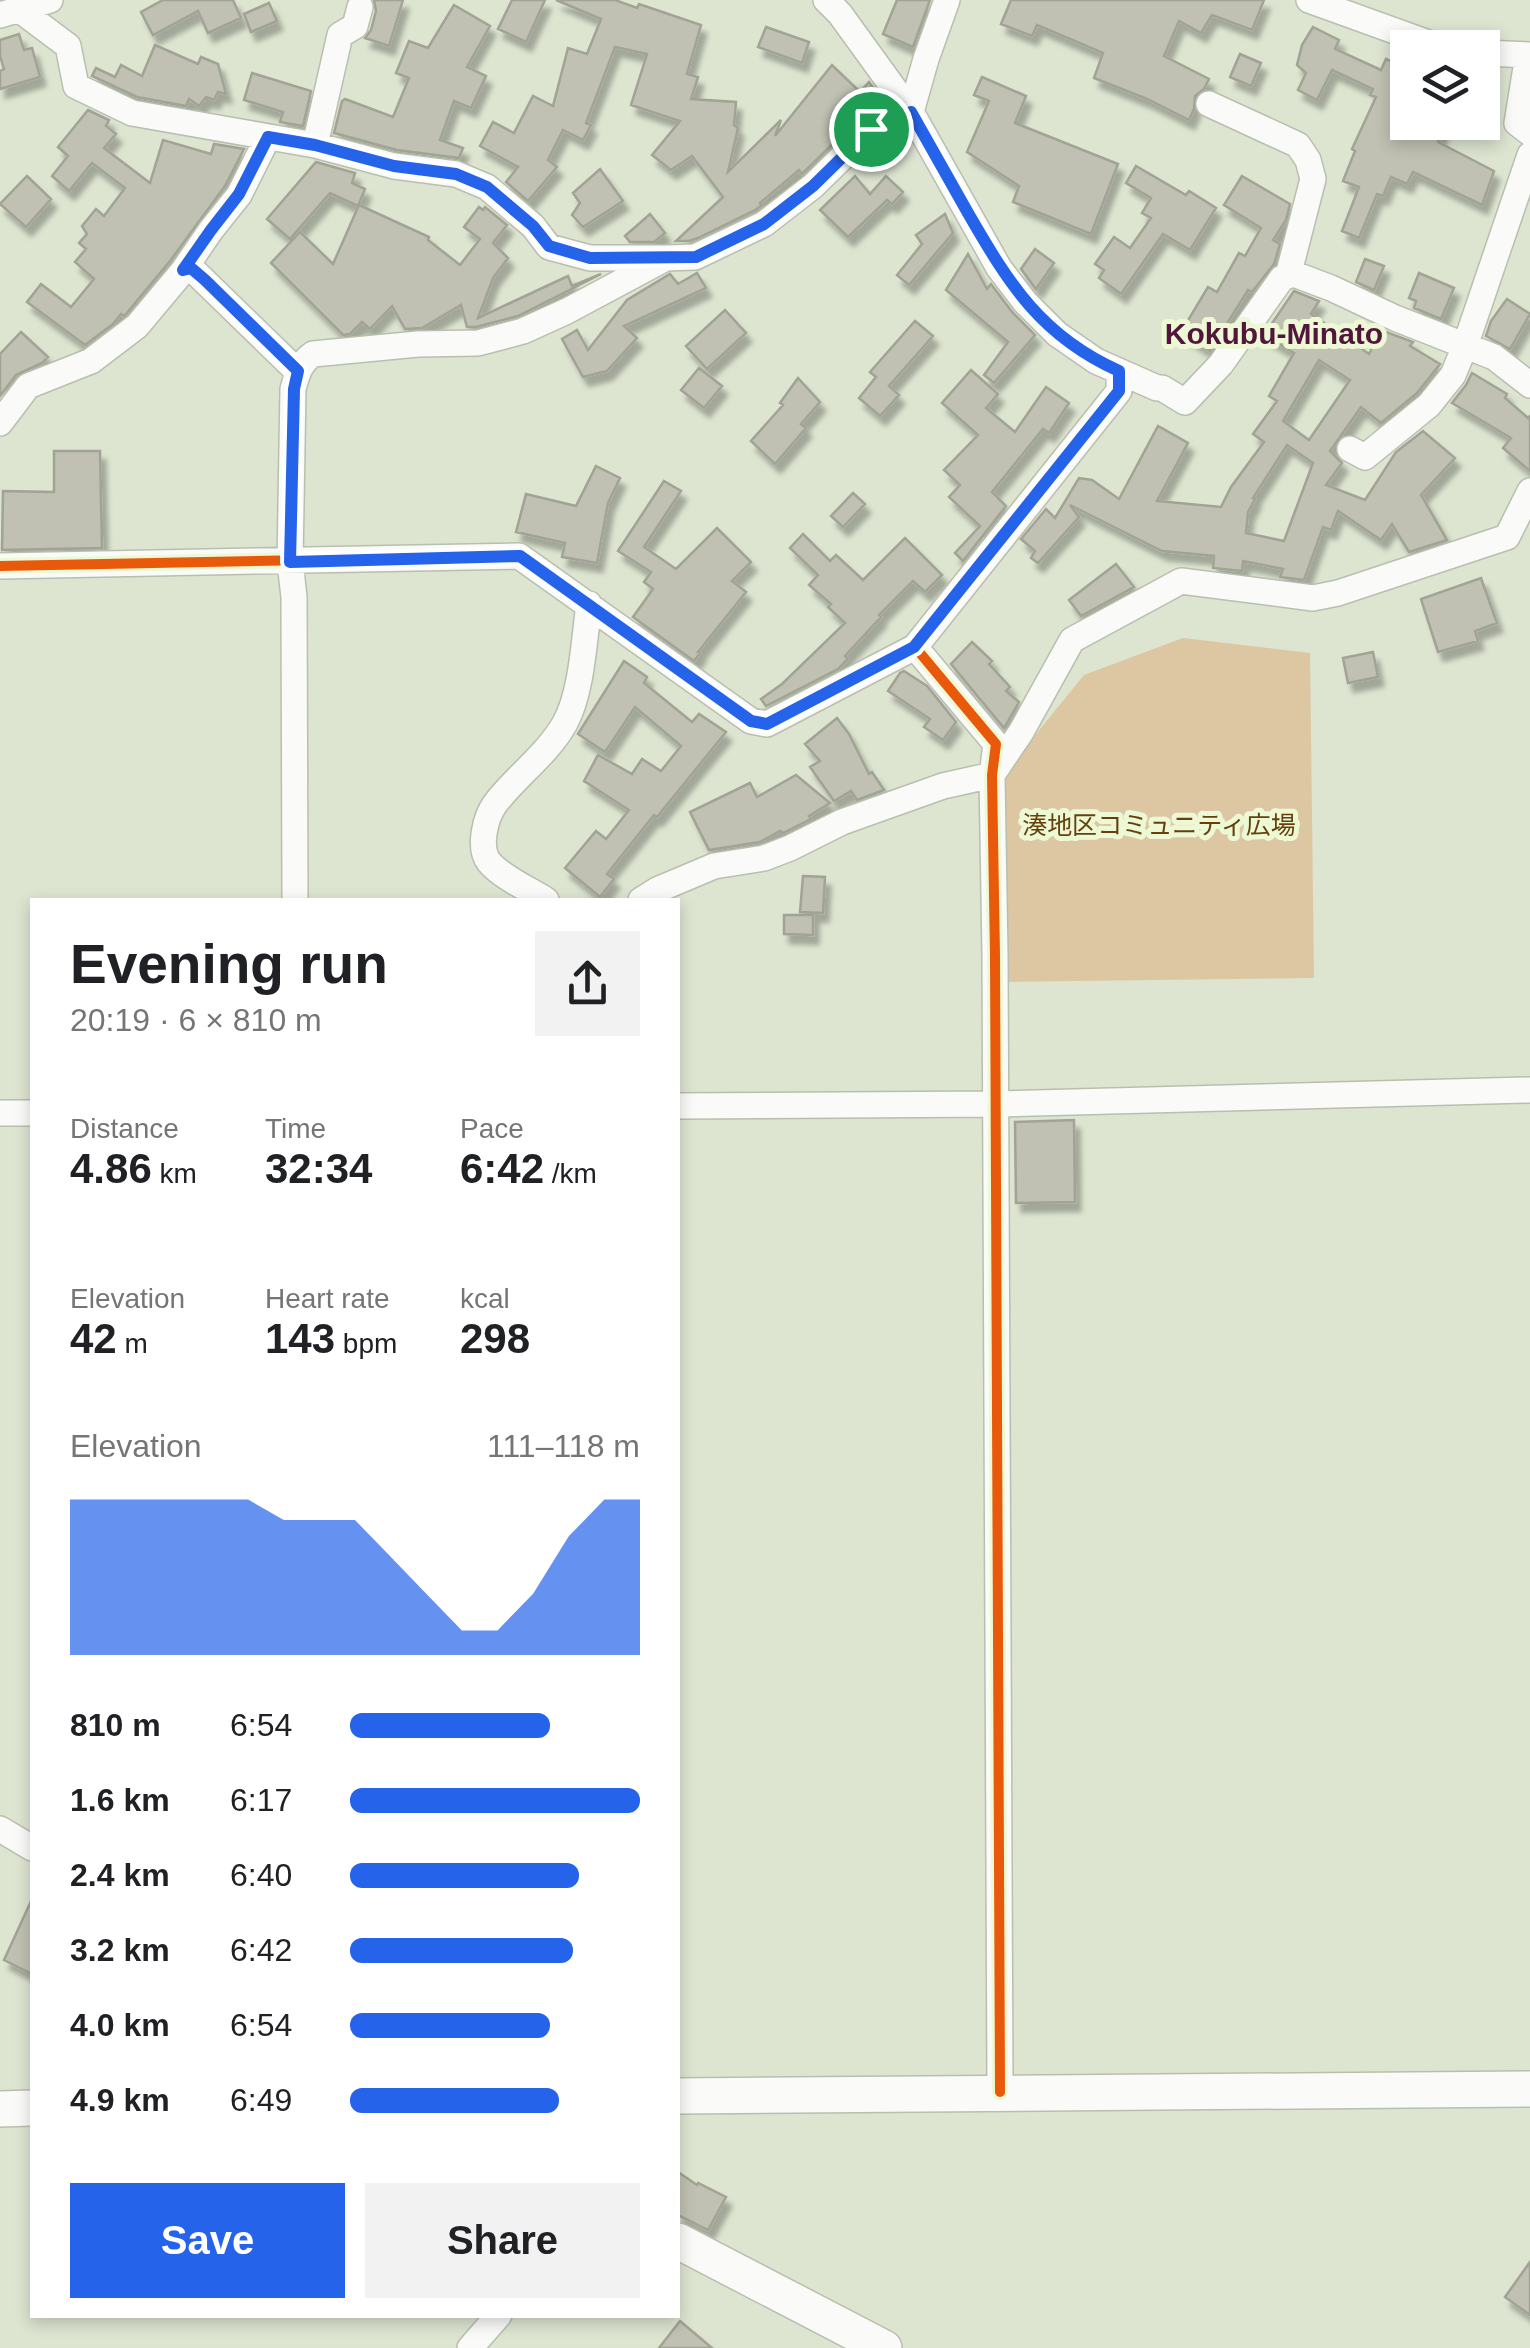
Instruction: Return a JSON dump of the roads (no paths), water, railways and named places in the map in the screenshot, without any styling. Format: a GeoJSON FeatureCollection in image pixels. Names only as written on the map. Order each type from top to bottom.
{"type":"FeatureCollection","features":[{"type":"Feature","properties":{"kind":"street"},"geometry":{"type":"LineString","coordinates":[[10,13],[50,0]]}},
{"type":"Feature","properties":{"kind":"street"},"geometry":{"type":"LineString","coordinates":[[826,0],[911,112],[999,268],[1024,302],[1057,334],[1096,361],[1162,388],[1185,402],[1221,364],[1282,278],[1294,274],[1494,356],[1530,386]]}},
{"type":"Feature","properties":{"kind":"street"},"geometry":{"type":"LineString","coordinates":[[911,112],[947,0]]}},
{"type":"Feature","properties":{"kind":"street"},"geometry":{"type":"LineString","coordinates":[[1309,0],[1392,30]]}},
{"type":"Feature","properties":{"kind":"street"},"geometry":{"type":"LineString","coordinates":[[315,145],[340,36],[356,26],[360,7]]}},
{"type":"Feature","properties":{"kind":"street"},"geometry":{"type":"LineString","coordinates":[[10,13],[68,46],[76,86],[132,114],[315,145],[394,166],[456,174],[487,187],[533,226],[549,246],[590,258],[696,257],[764,224],[813,186],[871,129],[911,112]]}},
{"type":"Feature","properties":{"kind":"street"},"geometry":{"type":"LineString","coordinates":[[1500,54],[1529,55],[1518,123],[1530,134]]}},
{"type":"Feature","properties":{"kind":"street"},"geometry":{"type":"LineString","coordinates":[[1210,104],[1298,145],[1308,160],[1312,178],[1288,276]]}},
{"type":"Feature","properties":{"kind":"street"},"geometry":{"type":"LineString","coordinates":[[0,422],[28,386],[91,361],[137,326],[239,194],[268,137]]}},
{"type":"Feature","properties":{"kind":"street"},"geometry":{"type":"LineString","coordinates":[[1350,449],[1365,458],[1429,405],[1453,374],[1466,346],[1530,154]]}},
{"type":"Feature","properties":{"kind":"street"},"geometry":{"type":"LineString","coordinates":[[295,898],[294,597],[290,562],[294,389],[298,371],[305,359],[314,354],[418,344],[478,343],[522,331],[666,258]]}},
{"type":"Feature","properties":{"kind":"street"},"geometry":{"type":"LineString","coordinates":[[183,270],[191,268],[205,280],[298,371]]}},
{"type":"Feature","properties":{"kind":"street"},"geometry":{"type":"LineString","coordinates":[[0,566],[520,556],[751,721],[767,724],[914,647],[1119,391],[1119,371]]}},
{"type":"Feature","properties":{"kind":"street"},"geometry":{"type":"LineString","coordinates":[[644,898],[714,866],[764,858],[842,822],[943,786],[992,775],[1021,732],[1072,640],[1181,581],[1313,598],[1338,593],[1508,537],[1530,491]]}},
{"type":"Feature","properties":{"kind":"street"},"geometry":{"type":"LineString","coordinates":[[543,898],[491,866],[484,854],[484,835],[492,808],[556,739],[568,717],[590,604]]}},
{"type":"Feature","properties":{"kind":"street"},"geometry":{"type":"LineString","coordinates":[[914,647],[996,744],[992,775],[1000,2092]]}},
{"type":"Feature","properties":{"kind":"street"},"geometry":{"type":"LineString","coordinates":[[680,1106],[995,1104],[1530,1090]]}},
{"type":"Feature","properties":{"kind":"street"},"geometry":{"type":"LineString","coordinates":[[0,1113],[30,1113]]}},
{"type":"Feature","properties":{"kind":"street"},"geometry":{"type":"LineString","coordinates":[[0,1829],[30,1847]]}},
{"type":"Feature","properties":{"kind":"street"},"geometry":{"type":"LineString","coordinates":[[680,2096],[1530,2089]]}},
{"type":"Feature","properties":{"kind":"street"},"geometry":{"type":"LineString","coordinates":[[0,2109],[30,2108]]}},
{"type":"Feature","properties":{"kind":"street"},"geometry":{"type":"LineString","coordinates":[[680,2243],[884,2348]]}},
{"type":"Feature","properties":{"kind":"street"},"geometry":{"type":"LineString","coordinates":[[470,2348],[496,2318]]}},
{"type":"Feature","properties":{"kind":"district","name":"Kokubu-Minato"},"geometry":{"type":"Point","coordinates":[1274,334]}},
{"type":"Feature","properties":{"kind":"park label","name":"湊地区コミュニティ広場"},"geometry":{"type":"Point","coordinates":[1159,825]}}]}
